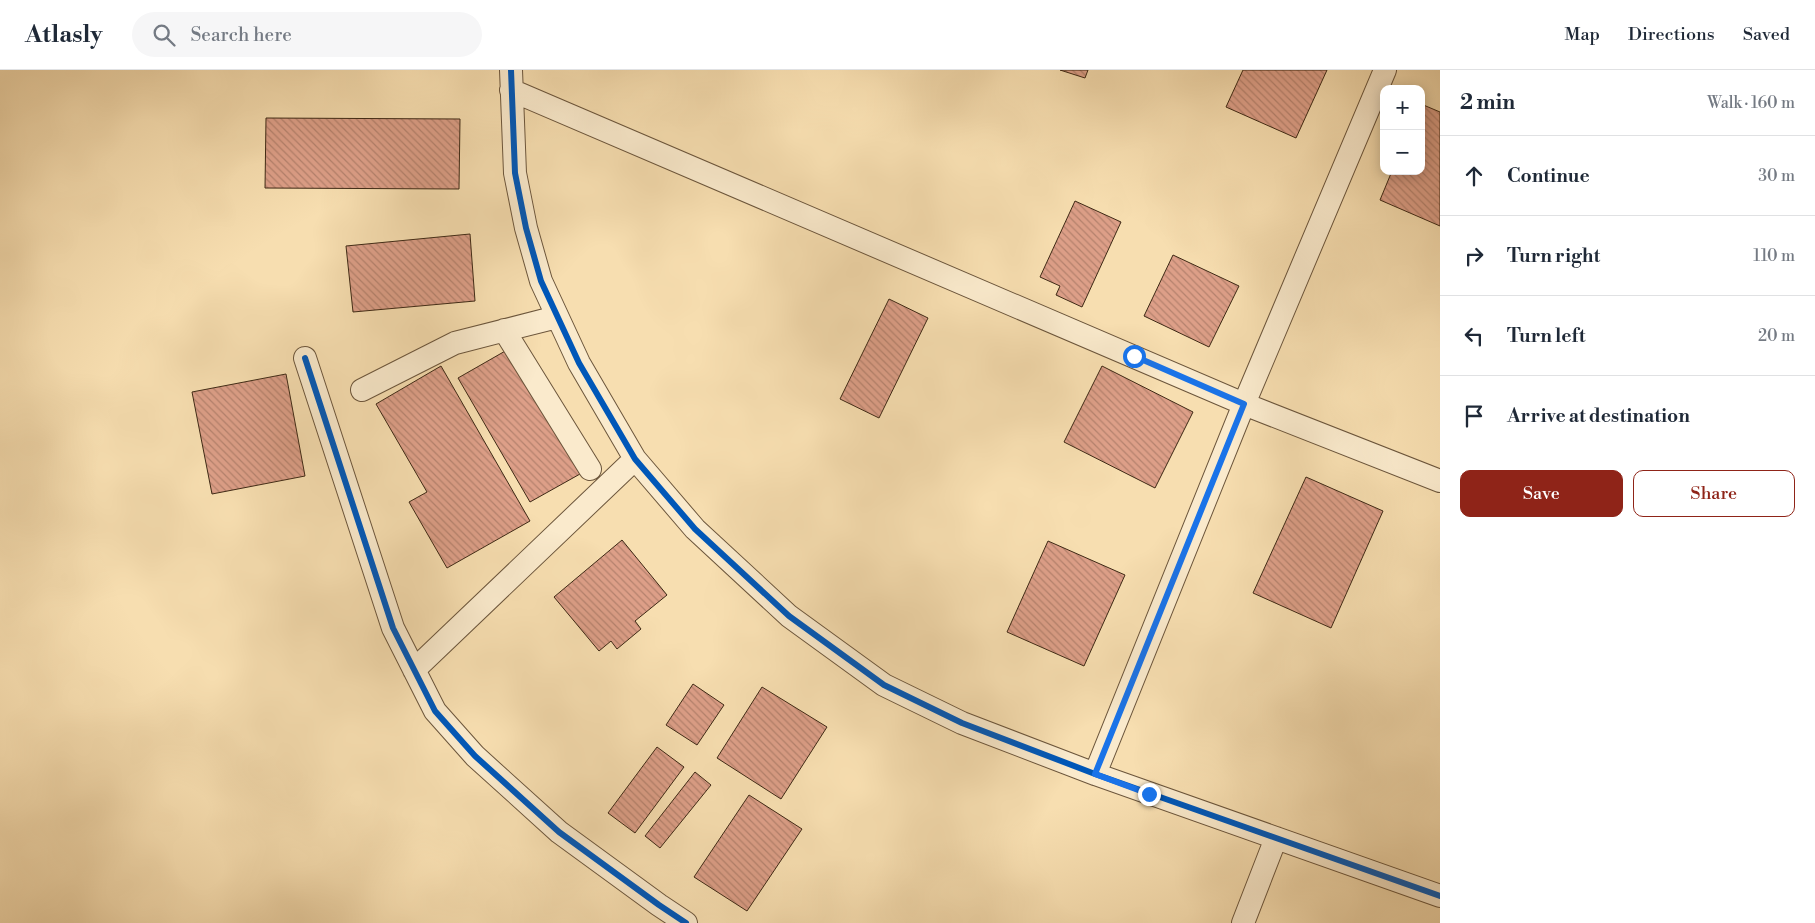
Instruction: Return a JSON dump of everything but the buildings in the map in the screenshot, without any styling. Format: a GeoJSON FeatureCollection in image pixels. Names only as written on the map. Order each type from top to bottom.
{"type":"FeatureCollection","features":[{"type":"Feature","properties":{"kind":"street"},"geometry":{"type":"LineString","coordinates":[[1095,774],[1244,404],[1385,70]]}},
{"type":"Feature","properties":{"kind":"street"},"geometry":{"type":"LineString","coordinates":[[1440,481],[1244,404],[511,80],[515,173],[526,228],[539,272],[579,364],[635,459],[695,529],[789,616],[884,685],[962,723],[1095,774],[1440,896]]}},
{"type":"Feature","properties":{"kind":"street"},"geometry":{"type":"LineString","coordinates":[[362,390],[454,342],[557,317]]}},
{"type":"Feature","properties":{"kind":"street"},"geometry":{"type":"LineString","coordinates":[[504,330],[590,469]]}},
{"type":"Feature","properties":{"kind":"street"},"geometry":{"type":"LineString","coordinates":[[305,358],[393,628],[435,710],[475,756],[559,832],[686,923]]}},
{"type":"Feature","properties":{"kind":"street"},"geometry":{"type":"LineString","coordinates":[[414,670],[635,459]]}},
{"type":"Feature","properties":{"kind":"street"},"geometry":{"type":"LineString","coordinates":[[1243,923],[1276,838]]}},
{"type":"Feature","properties":{"kind":"cycle path"},"geometry":{"type":"LineString","coordinates":[[511,70],[515,173],[526,228],[541,281],[579,363],[635,459],[695,529],[789,616],[884,685],[962,723],[1095,774],[1440,896]]}},
{"type":"Feature","properties":{"kind":"cycle path"},"geometry":{"type":"LineString","coordinates":[[305,358],[393,628],[435,711],[475,756],[559,832],[686,923]]}},
{"type":"Feature","properties":{"kind":"route"},"geometry":{"type":"LineString","coordinates":[[1134,356],[1244,404],[1095,774],[1149,794]]}}]}
